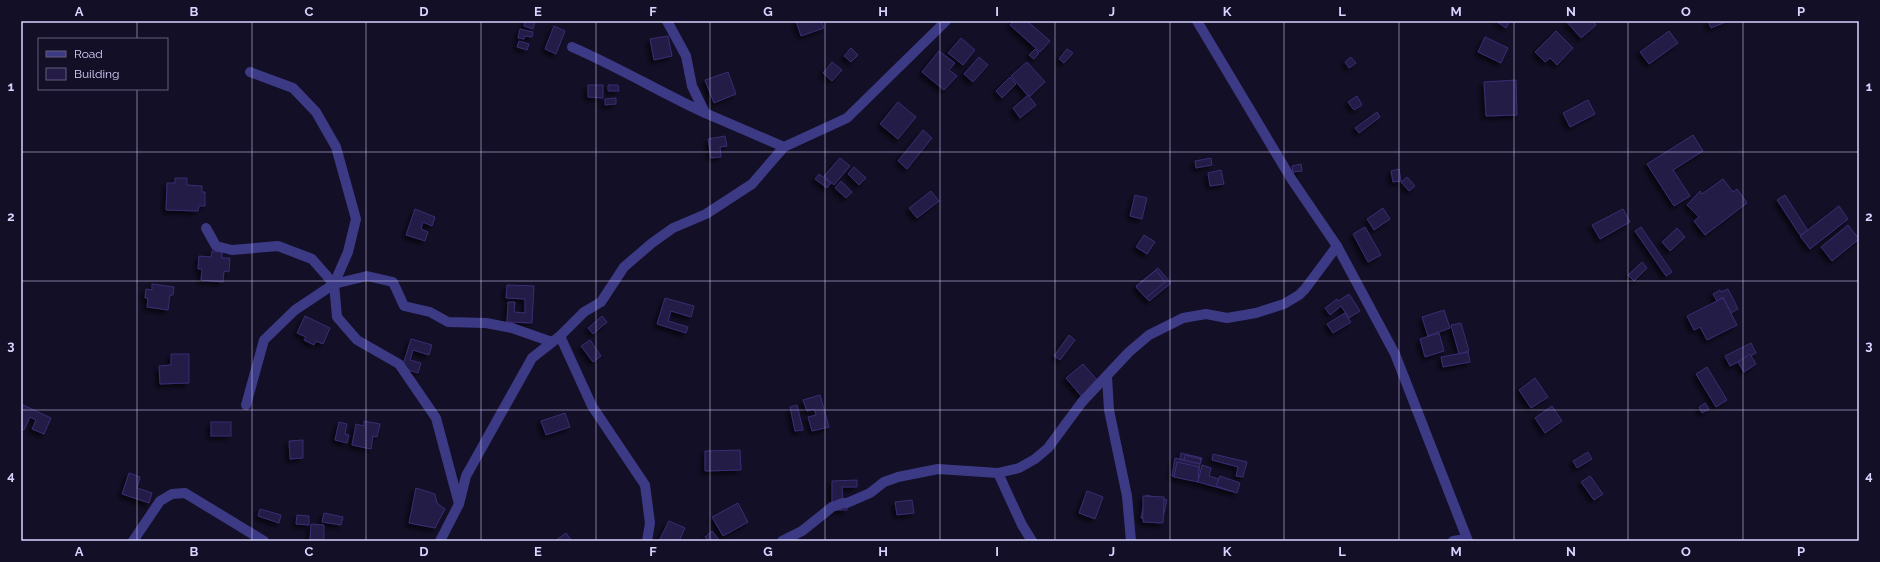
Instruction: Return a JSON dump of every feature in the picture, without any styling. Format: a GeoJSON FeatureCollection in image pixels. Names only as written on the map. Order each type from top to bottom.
{"type":"FeatureCollection","features":[{"type":"Feature","properties":{"kind":"street"},"geometry":{"type":"LineString","coordinates":[[667,21],[686,56],[692,86],[705,113]]}},
{"type":"Feature","properties":{"kind":"street"},"geometry":{"type":"LineString","coordinates":[[440,541],[459,504],[466,476],[532,358],[556,339],[584,312],[601,302],[624,267],[652,243],[673,228],[706,214],[752,184],[784,147],[847,118],[946,21]]}},
{"type":"Feature","properties":{"kind":"street"},"geometry":{"type":"LineString","coordinates":[[1197,21],[1292,180],[1337,246],[1395,354],[1467,540],[1453,541]]}},
{"type":"Feature","properties":{"kind":"street"},"geometry":{"type":"LineString","coordinates":[[572,47],[617,68],[660,92],[784,147]]}},
{"type":"Feature","properties":{"kind":"street"},"geometry":{"type":"LineString","coordinates":[[250,72],[293,88],[316,112],[336,147],[356,219],[348,252],[334,284],[337,317],[357,340],[399,364],[436,418],[459,504]]}},
{"type":"Feature","properties":{"kind":"street"},"geometry":{"type":"LineString","coordinates":[[206,228],[216,246],[232,250],[278,246],[312,259],[334,284]]}},
{"type":"Feature","properties":{"kind":"street"},"geometry":{"type":"LineString","coordinates":[[782,541],[802,531],[832,508],[853,501],[870,493],[884,482],[898,477],[938,469],[998,473],[1019,468],[1035,459],[1048,448],[1082,402],[1129,352],[1149,335],[1166,325],[1197,315],[1206,314],[1227,318],[1256,313],[1284,304],[1305,289],[1337,246]]}},
{"type":"Feature","properties":{"kind":"street"},"geometry":{"type":"LineString","coordinates":[[246,405],[264,340],[295,310],[334,284],[367,276],[393,282],[404,306],[430,312],[448,322],[486,323],[556,339],[592,406],[645,485],[650,523],[646,541]]}},
{"type":"Feature","properties":{"kind":"street"},"geometry":{"type":"LineString","coordinates":[[1107,377],[1109,410],[1127,496],[1131,541]]}},
{"type":"Feature","properties":{"kind":"street"},"geometry":{"type":"LineString","coordinates":[[998,473],[1022,525],[1032,541]]}},
{"type":"Feature","properties":{"kind":"street"},"geometry":{"type":"LineString","coordinates":[[133,541],[160,501],[172,494],[185,493],[264,541]]}},
{"type":"Feature","properties":{"kind":"building"},"geometry":{"type":"Polygon","coordinates":[[[525,21],[535,21],[533,29],[524,26],[525,21]]]}},
{"type":"Feature","properties":{"kind":"building"},"geometry":{"type":"Polygon","coordinates":[[[796,21],[821,21],[824,28],[801,36],[796,21]]]}},
{"type":"Feature","properties":{"kind":"building"},"geometry":{"type":"Polygon","coordinates":[[[1014,21],[1027,21],[1050,41],[1040,52],[1010,25],[1014,21]]]}},
{"type":"Feature","properties":{"kind":"building"},"geometry":{"type":"Polygon","coordinates":[[[1496,21],[1510,21],[1506,28],[1496,21]]]}},
{"type":"Feature","properties":{"kind":"building"},"geometry":{"type":"Polygon","coordinates":[[[1566,21],[1592,21],[1596,25],[1581,38],[1566,21]]]}},
{"type":"Feature","properties":{"kind":"building"},"geometry":{"type":"Polygon","coordinates":[[[1708,21],[1728,21],[1711,28],[1708,21]]]}},
{"type":"Feature","properties":{"kind":"building"},"geometry":{"type":"Polygon","coordinates":[[[554,26],[565,31],[556,54],[545,49],[554,26]]]}},
{"type":"Feature","properties":{"kind":"building"},"geometry":{"type":"Polygon","coordinates":[[[520,29],[533,32],[532,37],[525,36],[524,39],[518,38],[520,29]]]}},
{"type":"Feature","properties":{"kind":"building"},"geometry":{"type":"Polygon","coordinates":[[[1556,31],[1573,48],[1557,65],[1550,58],[1545,62],[1535,52],[1556,31]]]}},
{"type":"Feature","properties":{"kind":"building"},"geometry":{"type":"Polygon","coordinates":[[[1669,31],[1678,43],[1649,64],[1640,52],[1669,31]]]}},
{"type":"Feature","properties":{"kind":"building"},"geometry":{"type":"Polygon","coordinates":[[[668,36],[672,56],[654,60],[650,39],[668,36]]]}},
{"type":"Feature","properties":{"kind":"building"},"geometry":{"type":"Polygon","coordinates":[[[1485,37],[1508,48],[1501,63],[1478,52],[1485,37]]]}},
{"type":"Feature","properties":{"kind":"building"},"geometry":{"type":"Polygon","coordinates":[[[961,38],[975,50],[963,65],[948,53],[961,38]]]}},
{"type":"Feature","properties":{"kind":"building"},"geometry":{"type":"Polygon","coordinates":[[[519,41],[529,44],[527,50],[517,47],[519,41]]]}},
{"type":"Feature","properties":{"kind":"building"},"geometry":{"type":"Polygon","coordinates":[[[851,48],[858,55],[851,62],[844,56],[851,48]]]}},
{"type":"Feature","properties":{"kind":"building"},"geometry":{"type":"Polygon","coordinates":[[[1035,49],[1039,53],[1034,59],[1029,55],[1035,49]]]}},
{"type":"Feature","properties":{"kind":"building"},"geometry":{"type":"Polygon","coordinates":[[[1067,49],[1073,53],[1064,63],[1059,59],[1067,49]]]}},
{"type":"Feature","properties":{"kind":"building"},"geometry":{"type":"Polygon","coordinates":[[[939,51],[955,63],[949,70],[957,76],[944,90],[922,72],[939,51]]]}},
{"type":"Feature","properties":{"kind":"building"},"geometry":{"type":"Polygon","coordinates":[[[979,57],[988,65],[973,82],[964,74],[979,57]]]}},
{"type":"Feature","properties":{"kind":"building"},"geometry":{"type":"Polygon","coordinates":[[[1351,57],[1356,63],[1349,68],[1345,62],[1351,57]]]}},
{"type":"Feature","properties":{"kind":"building"},"geometry":{"type":"Polygon","coordinates":[[[832,62],[842,70],[832,81],[823,73],[832,62]]]}},
{"type":"Feature","properties":{"kind":"building"},"geometry":{"type":"Polygon","coordinates":[[[1027,62],[1045,82],[1029,97],[1011,76],[1027,62]]]}},
{"type":"Feature","properties":{"kind":"building"},"geometry":{"type":"Polygon","coordinates":[[[728,72],[736,94],[714,103],[705,80],[728,72]]]}},
{"type":"Feature","properties":{"kind":"building"},"geometry":{"type":"Polygon","coordinates":[[[1010,77],[1016,84],[1002,98],[996,91],[1010,77]]]}},
{"type":"Feature","properties":{"kind":"building"},"geometry":{"type":"Polygon","coordinates":[[[1516,80],[1517,115],[1486,116],[1484,82],[1516,80]]]}},
{"type":"Feature","properties":{"kind":"building"},"geometry":{"type":"Polygon","coordinates":[[[588,85],[603,85],[603,98],[588,97],[588,85]]]}},
{"type":"Feature","properties":{"kind":"building"},"geometry":{"type":"Polygon","coordinates":[[[608,85],[618,85],[619,91],[608,91],[608,85]]]}},
{"type":"Feature","properties":{"kind":"building"},"geometry":{"type":"Polygon","coordinates":[[[1028,95],[1036,105],[1020,118],[1013,108],[1028,95]]]}},
{"type":"Feature","properties":{"kind":"building"},"geometry":{"type":"Polygon","coordinates":[[[1357,96],[1362,105],[1354,110],[1348,102],[1357,96]]]}},
{"type":"Feature","properties":{"kind":"building"},"geometry":{"type":"Polygon","coordinates":[[[616,98],[616,104],[605,105],[605,99],[616,98]]]}},
{"type":"Feature","properties":{"kind":"building"},"geometry":{"type":"Polygon","coordinates":[[[1588,100],[1595,114],[1570,127],[1563,113],[1588,100]]]}},
{"type":"Feature","properties":{"kind":"building"},"geometry":{"type":"Polygon","coordinates":[[[898,102],[916,117],[898,139],[880,124],[898,102]]]}},
{"type":"Feature","properties":{"kind":"building"},"geometry":{"type":"Polygon","coordinates":[[[1377,112],[1380,117],[1359,133],[1355,128],[1377,112]]]}},
{"type":"Feature","properties":{"kind":"building"},"geometry":{"type":"Polygon","coordinates":[[[923,130],[932,138],[907,169],[898,161],[923,130]]]}},
{"type":"Feature","properties":{"kind":"building"},"geometry":{"type":"Polygon","coordinates":[[[1693,135],[1703,151],[1673,170],[1690,196],[1674,206],[1647,164],[1693,135]]]}},
{"type":"Feature","properties":{"kind":"building"},"geometry":{"type":"Polygon","coordinates":[[[725,136],[727,146],[720,147],[721,157],[711,158],[708,139],[725,136]]]}},
{"type":"Feature","properties":{"kind":"building"},"geometry":{"type":"Polygon","coordinates":[[[840,158],[850,166],[834,185],[824,176],[840,158]]]}},
{"type":"Feature","properties":{"kind":"building"},"geometry":{"type":"Polygon","coordinates":[[[1211,158],[1212,165],[1196,168],[1195,161],[1211,158]]]}},
{"type":"Feature","properties":{"kind":"building"},"geometry":{"type":"Polygon","coordinates":[[[1301,164],[1302,171],[1293,172],[1292,166],[1301,164]]]}},
{"type":"Feature","properties":{"kind":"building"},"geometry":{"type":"Polygon","coordinates":[[[854,167],[866,178],[859,185],[848,174],[854,167]]]}},
{"type":"Feature","properties":{"kind":"building"},"geometry":{"type":"Polygon","coordinates":[[[1399,169],[1401,181],[1393,182],[1391,171],[1399,169]]]}},
{"type":"Feature","properties":{"kind":"building"},"geometry":{"type":"Polygon","coordinates":[[[1221,170],[1224,184],[1210,186],[1208,173],[1221,170]]]}},
{"type":"Feature","properties":{"kind":"building"},"geometry":{"type":"Polygon","coordinates":[[[819,174],[831,183],[827,188],[815,179],[819,174]]]}},
{"type":"Feature","properties":{"kind":"building"},"geometry":{"type":"Polygon","coordinates":[[[1407,177],[1415,186],[1409,191],[1401,182],[1407,177]]]}},
{"type":"Feature","properties":{"kind":"building"},"geometry":{"type":"Polygon","coordinates":[[[175,178],[187,178],[187,185],[202,186],[202,192],[205,192],[205,206],[199,206],[198,211],[166,210],[167,183],[175,183],[175,178]]]}},
{"type":"Feature","properties":{"kind":"building"},"geometry":{"type":"Polygon","coordinates":[[[1723,179],[1733,192],[1737,189],[1747,203],[1705,235],[1694,221],[1699,217],[1687,205],[1700,191],[1702,194],[1723,179]]]}},
{"type":"Feature","properties":{"kind":"building"},"geometry":{"type":"Polygon","coordinates":[[[841,181],[852,192],[846,198],[835,188],[841,181]]]}},
{"type":"Feature","properties":{"kind":"building"},"geometry":{"type":"Polygon","coordinates":[[[931,191],[939,201],[917,218],[909,208],[931,191]]]}},
{"type":"Feature","properties":{"kind":"building"},"geometry":{"type":"Polygon","coordinates":[[[1135,195],[1147,198],[1142,219],[1130,216],[1135,195]]]}},
{"type":"Feature","properties":{"kind":"building"},"geometry":{"type":"Polygon","coordinates":[[[1785,195],[1808,231],[1800,235],[1777,200],[1785,195]]]}},
{"type":"Feature","properties":{"kind":"building"},"geometry":{"type":"Polygon","coordinates":[[[1839,206],[1848,219],[1810,249],[1800,236],[1839,206]]]}},
{"type":"Feature","properties":{"kind":"building"},"geometry":{"type":"Polygon","coordinates":[[[1383,208],[1390,219],[1374,230],[1367,219],[1383,208]]]}},
{"type":"Feature","properties":{"kind":"building"},"geometry":{"type":"Polygon","coordinates":[[[415,209],[435,217],[432,226],[423,222],[421,229],[428,232],[425,241],[406,235],[415,209]]]}},
{"type":"Feature","properties":{"kind":"building"},"geometry":{"type":"Polygon","coordinates":[[[1623,209],[1630,222],[1600,239],[1592,225],[1623,209]]]}},
{"type":"Feature","properties":{"kind":"building"},"geometry":{"type":"Polygon","coordinates":[[[1848,225],[1859,239],[1832,261],[1821,247],[1848,225]]]}},
{"type":"Feature","properties":{"kind":"building"},"geometry":{"type":"Polygon","coordinates":[[[1365,227],[1381,255],[1368,262],[1353,234],[1365,227]]]}},
{"type":"Feature","properties":{"kind":"building"},"geometry":{"type":"Polygon","coordinates":[[[1641,227],[1672,272],[1666,276],[1635,231],[1641,227]]]}},
{"type":"Feature","properties":{"kind":"building"},"geometry":{"type":"Polygon","coordinates":[[[1677,228],[1685,237],[1670,251],[1662,242],[1677,228]]]}},
{"type":"Feature","properties":{"kind":"building"},"geometry":{"type":"Polygon","coordinates":[[[1144,235],[1155,242],[1147,254],[1136,247],[1144,235]]]}},
{"type":"Feature","properties":{"kind":"building"},"geometry":{"type":"Polygon","coordinates":[[[212,251],[222,252],[222,258],[230,258],[229,272],[224,271],[223,282],[201,280],[202,269],[198,269],[199,256],[211,257],[212,251]]]}},
{"type":"Feature","properties":{"kind":"building"},"geometry":{"type":"Polygon","coordinates":[[[1642,262],[1647,268],[1634,281],[1628,275],[1642,262]]]}},
{"type":"Feature","properties":{"kind":"building"},"geometry":{"type":"Polygon","coordinates":[[[1158,268],[1171,283],[1149,301],[1136,286],[1158,268]]]}},
{"type":"Feature","properties":{"kind":"building"},"geometry":{"type":"Polygon","coordinates":[[[1156,270],[1165,282],[1146,298],[1136,287],[1156,270]]]}},
{"type":"Feature","properties":{"kind":"building"},"geometry":{"type":"Polygon","coordinates":[[[152,284],[174,287],[173,295],[170,295],[168,310],[147,307],[148,298],[145,298],[146,289],[152,290],[152,284]]]}},
{"type":"Feature","properties":{"kind":"building"},"geometry":{"type":"Polygon","coordinates":[[[507,285],[534,286],[532,323],[507,322],[508,302],[515,302],[514,312],[525,313],[525,299],[506,298],[507,285]]]}},
{"type":"Feature","properties":{"kind":"building"},"geometry":{"type":"Polygon","coordinates":[[[1728,289],[1738,309],[1731,313],[1723,297],[1717,301],[1713,294],[1720,290],[1721,292],[1728,289]]]}},
{"type":"Feature","properties":{"kind":"building"},"geometry":{"type":"Polygon","coordinates":[[[1349,294],[1360,311],[1349,318],[1341,306],[1330,315],[1325,308],[1337,299],[1338,301],[1349,294]]]}},
{"type":"Feature","properties":{"kind":"building"},"geometry":{"type":"Polygon","coordinates":[[[665,298],[694,306],[691,317],[671,311],[668,321],[688,327],[686,333],[657,324],[665,298]]]}},
{"type":"Feature","properties":{"kind":"building"},"geometry":{"type":"Polygon","coordinates":[[[1723,298],[1737,325],[1707,340],[1700,327],[1694,330],[1687,316],[1723,298]]]}},
{"type":"Feature","properties":{"kind":"building"},"geometry":{"type":"Polygon","coordinates":[[[1444,310],[1450,328],[1428,336],[1422,317],[1444,310]]]}},
{"type":"Feature","properties":{"kind":"building"},"geometry":{"type":"Polygon","coordinates":[[[1345,313],[1351,322],[1333,333],[1327,324],[1345,313]]]}},
{"type":"Feature","properties":{"kind":"building"},"geometry":{"type":"Polygon","coordinates":[[[305,316],[330,328],[323,344],[316,341],[314,345],[304,340],[306,337],[297,333],[305,316]]]}},
{"type":"Feature","properties":{"kind":"building"},"geometry":{"type":"Polygon","coordinates":[[[602,316],[607,322],[593,334],[588,328],[602,316]]]}},
{"type":"Feature","properties":{"kind":"building"},"geometry":{"type":"Polygon","coordinates":[[[1461,323],[1469,351],[1459,354],[1451,325],[1461,323]]]}},
{"type":"Feature","properties":{"kind":"building"},"geometry":{"type":"Polygon","coordinates":[[[1439,333],[1444,351],[1425,357],[1420,339],[1439,333]]]}},
{"type":"Feature","properties":{"kind":"building"},"geometry":{"type":"Polygon","coordinates":[[[1069,335],[1075,340],[1060,360],[1054,356],[1069,335]]]}},
{"type":"Feature","properties":{"kind":"building"},"geometry":{"type":"Polygon","coordinates":[[[411,339],[432,345],[429,355],[413,350],[410,360],[421,363],[418,373],[402,368],[411,339]]]}},
{"type":"Feature","properties":{"kind":"building"},"geometry":{"type":"Polygon","coordinates":[[[590,340],[601,356],[593,362],[581,346],[590,340]]]}},
{"type":"Feature","properties":{"kind":"building"},"geometry":{"type":"Polygon","coordinates":[[[1751,343],[1756,353],[1730,366],[1725,356],[1751,343]]]}},
{"type":"Feature","properties":{"kind":"building"},"geometry":{"type":"Polygon","coordinates":[[[1468,352],[1470,362],[1443,367],[1441,357],[1468,352]]]}},
{"type":"Feature","properties":{"kind":"building"},"geometry":{"type":"Polygon","coordinates":[[[171,354],[189,354],[189,383],[160,384],[159,366],[171,365],[171,354]]]}},
{"type":"Feature","properties":{"kind":"building"},"geometry":{"type":"Polygon","coordinates":[[[1750,354],[1756,364],[1744,372],[1738,362],[1750,354]]]}},
{"type":"Feature","properties":{"kind":"building"},"geometry":{"type":"Polygon","coordinates":[[[1083,364],[1099,382],[1082,397],[1066,378],[1083,364]]]}},
{"type":"Feature","properties":{"kind":"building"},"geometry":{"type":"Polygon","coordinates":[[[1707,367],[1727,400],[1716,407],[1696,374],[1707,367]]]}},
{"type":"Feature","properties":{"kind":"building"},"geometry":{"type":"Polygon","coordinates":[[[1535,378],[1548,397],[1531,408],[1519,390],[1535,378]]]}},
{"type":"Feature","properties":{"kind":"building"},"geometry":{"type":"Polygon","coordinates":[[[820,395],[829,427],[812,431],[808,417],[816,415],[814,409],[807,411],[803,400],[820,395]]]}},
{"type":"Feature","properties":{"kind":"building"},"geometry":{"type":"Polygon","coordinates":[[[1705,403],[1709,409],[1702,413],[1699,407],[1705,403]]]}},
{"type":"Feature","properties":{"kind":"building"},"geometry":{"type":"Polygon","coordinates":[[[21,404],[51,418],[44,434],[32,429],[36,420],[30,417],[24,430],[21,429],[21,404]]]}},
{"type":"Feature","properties":{"kind":"building"},"geometry":{"type":"Polygon","coordinates":[[[797,405],[803,430],[795,431],[790,407],[797,405]]]}},
{"type":"Feature","properties":{"kind":"building"},"geometry":{"type":"Polygon","coordinates":[[[1552,406],[1562,421],[1545,433],[1535,418],[1552,406]]]}},
{"type":"Feature","properties":{"kind":"building"},"geometry":{"type":"Polygon","coordinates":[[[565,413],[570,427],[546,435],[541,421],[565,413]]]}},
{"type":"Feature","properties":{"kind":"building"},"geometry":{"type":"Polygon","coordinates":[[[364,421],[380,424],[377,437],[373,436],[371,449],[352,445],[356,424],[364,426],[364,421]]]}},
{"type":"Feature","properties":{"kind":"building"},"geometry":{"type":"Polygon","coordinates":[[[211,422],[231,422],[231,436],[211,436],[211,422]]]}},
{"type":"Feature","properties":{"kind":"building"},"geometry":{"type":"Polygon","coordinates":[[[339,422],[347,424],[345,434],[349,435],[347,443],[335,440],[339,422]]]}},
{"type":"Feature","properties":{"kind":"building"},"geometry":{"type":"Polygon","coordinates":[[[303,440],[303,458],[290,459],[289,441],[303,440]]]}},
{"type":"Feature","properties":{"kind":"building"},"geometry":{"type":"Polygon","coordinates":[[[740,450],[741,470],[705,471],[705,451],[740,450]]]}},
{"type":"Feature","properties":{"kind":"building"},"geometry":{"type":"Polygon","coordinates":[[[1588,452],[1592,459],[1577,468],[1573,461],[1588,452]]]}},
{"type":"Feature","properties":{"kind":"building"},"geometry":{"type":"Polygon","coordinates":[[[1181,453],[1202,458],[1200,464],[1180,459],[1181,453]]]}},
{"type":"Feature","properties":{"kind":"building"},"geometry":{"type":"Polygon","coordinates":[[[1213,454],[1247,462],[1243,477],[1236,476],[1238,467],[1212,460],[1213,454]]]}},
{"type":"Feature","properties":{"kind":"building"},"geometry":{"type":"Polygon","coordinates":[[[1185,455],[1201,459],[1200,464],[1184,460],[1185,455]]]}},
{"type":"Feature","properties":{"kind":"building"},"geometry":{"type":"Polygon","coordinates":[[[1175,458],[1200,464],[1197,481],[1172,476],[1175,458]]]}},
{"type":"Feature","properties":{"kind":"building"},"geometry":{"type":"Polygon","coordinates":[[[1177,462],[1199,467],[1198,482],[1174,477],[1177,462]]]}},
{"type":"Feature","properties":{"kind":"building"},"geometry":{"type":"Polygon","coordinates":[[[1202,465],[1211,468],[1209,476],[1236,484],[1234,492],[1198,482],[1202,465]]]}},
{"type":"Feature","properties":{"kind":"building"},"geometry":{"type":"Polygon","coordinates":[[[129,473],[140,477],[137,488],[152,493],[149,503],[122,494],[129,473]]]}},
{"type":"Feature","properties":{"kind":"building"},"geometry":{"type":"Polygon","coordinates":[[[1220,476],[1240,483],[1237,493],[1216,486],[1220,476]]]}},
{"type":"Feature","properties":{"kind":"building"},"geometry":{"type":"Polygon","coordinates":[[[1590,476],[1603,494],[1594,500],[1581,482],[1590,476]]]}},
{"type":"Feature","properties":{"kind":"building"},"geometry":{"type":"Polygon","coordinates":[[[857,480],[857,487],[842,487],[843,503],[847,503],[847,510],[832,510],[832,481],[857,480]]]}},
{"type":"Feature","properties":{"kind":"building"},"geometry":{"type":"Polygon","coordinates":[[[416,488],[435,494],[437,503],[445,509],[435,528],[409,523],[416,488]]]}},
{"type":"Feature","properties":{"kind":"building"},"geometry":{"type":"Polygon","coordinates":[[[1087,491],[1103,497],[1095,519],[1079,513],[1087,491]]]}},
{"type":"Feature","properties":{"kind":"building"},"geometry":{"type":"Polygon","coordinates":[[[1146,495],[1167,500],[1162,522],[1141,518],[1146,495]]]}},
{"type":"Feature","properties":{"kind":"building"},"geometry":{"type":"Polygon","coordinates":[[[1143,496],[1164,497],[1163,523],[1143,522],[1143,496]]]}},
{"type":"Feature","properties":{"kind":"building"},"geometry":{"type":"Polygon","coordinates":[[[912,500],[914,513],[897,515],[895,502],[912,500]]]}},
{"type":"Feature","properties":{"kind":"building"},"geometry":{"type":"Polygon","coordinates":[[[738,503],[748,522],[723,536],[712,517],[738,503]]]}},
{"type":"Feature","properties":{"kind":"building"},"geometry":{"type":"Polygon","coordinates":[[[260,509],[281,515],[279,523],[258,516],[260,509]]]}},
{"type":"Feature","properties":{"kind":"building"},"geometry":{"type":"Polygon","coordinates":[[[324,513],[343,517],[341,525],[322,522],[324,513]]]}},
{"type":"Feature","properties":{"kind":"building"},"geometry":{"type":"Polygon","coordinates":[[[297,515],[309,516],[309,525],[296,524],[297,515]]]}},
{"type":"Feature","properties":{"kind":"building"},"geometry":{"type":"Polygon","coordinates":[[[669,521],[685,528],[679,541],[659,541],[669,521]]]}},
{"type":"Feature","properties":{"kind":"building"},"geometry":{"type":"Polygon","coordinates":[[[311,524],[324,525],[324,541],[310,540],[311,524]]]}},
{"type":"Feature","properties":{"kind":"building"},"geometry":{"type":"Polygon","coordinates":[[[712,531],[720,541],[708,541],[705,537],[712,531]]]}},
{"type":"Feature","properties":{"kind":"building"},"geometry":{"type":"Polygon","coordinates":[[[566,533],[572,541],[556,540],[566,533]]]}}]}
